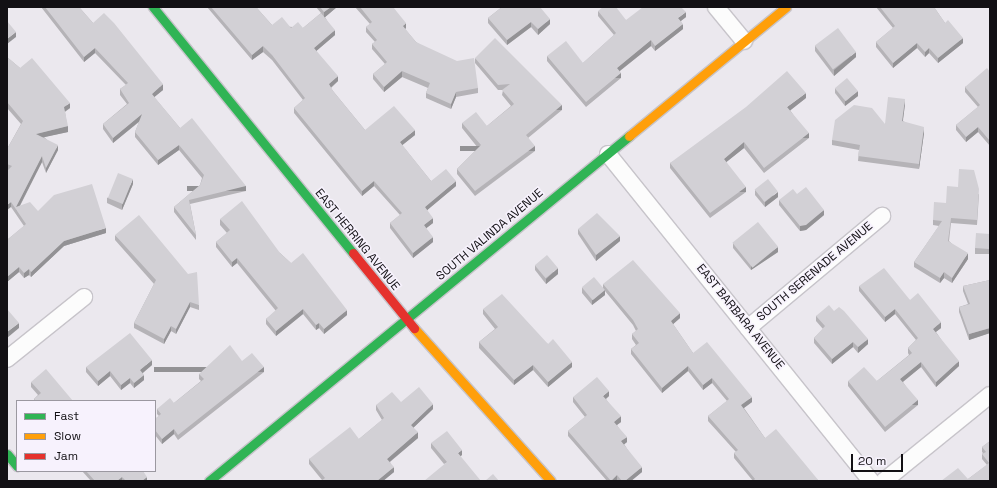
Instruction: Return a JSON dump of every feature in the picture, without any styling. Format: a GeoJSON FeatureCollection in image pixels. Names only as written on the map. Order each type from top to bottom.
{"type":"FeatureCollection","features":[{"type":"Feature","properties":{"kind":"main road","name":"EAST HERRING AVENUE"},"geometry":{"type":"LineString","coordinates":[[153,7],[407,320],[551,481]]}},
{"type":"Feature","properties":{"kind":"main road","name":"SOUTH VALINDA AVENUE"},"geometry":{"type":"LineString","coordinates":[[209,481],[407,320],[786,7]]}},
{"type":"Feature","properties":{"kind":"main road"},"geometry":{"type":"LineString","coordinates":[[7,454],[16,465]]}},
{"type":"Feature","properties":{"kind":"street"},"geometry":{"type":"LineString","coordinates":[[716,7],[744,41]]}},
{"type":"Feature","properties":{"kind":"street","name":"EAST BARBARA AVENUE"},"geometry":{"type":"LineString","coordinates":[[608,154],[872,481]]}},
{"type":"Feature","properties":{"kind":"street","name":"SOUTH SERENADE AVENUE"},"geometry":{"type":"LineString","coordinates":[[748,328],[882,216]]}},
{"type":"Feature","properties":{"kind":"street"},"geometry":{"type":"LineString","coordinates":[[7,360],[84,297]]}},
{"type":"Feature","properties":{"kind":"street"},"geometry":{"type":"LineString","coordinates":[[884,481],[990,395]]}},
{"type":"Feature","properties":{"kind":"building"},"geometry":{"type":"Polygon","coordinates":[[[45,7],[79,7],[93,23],[104,13],[114,23],[163,84],[152,94],[180,128],[192,118],[246,186],[189,200],[196,235],[174,207],[200,185],[204,175],[179,145],[158,160],[135,132],[142,114],[113,138],[103,124],[129,103],[120,89],[128,83],[95,48],[84,57],[45,7]]]}},
{"type":"Feature","properties":{"kind":"building"},"geometry":{"type":"Polygon","coordinates":[[[211,7],[256,7],[272,25],[282,17],[291,28],[298,22],[303,28],[321,13],[335,30],[314,48],[338,76],[329,84],[333,91],[365,130],[394,106],[415,130],[400,142],[431,181],[446,169],[456,181],[425,207],[433,218],[424,225],[433,237],[413,253],[390,223],[402,213],[374,181],[362,191],[294,108],[305,98],[272,55],[263,46],[252,55],[211,7]]]}},
{"type":"Feature","properties":{"kind":"building"},"geometry":{"type":"Polygon","coordinates":[[[320,7],[331,7],[324,12],[320,7]]]}},
{"type":"Feature","properties":{"kind":"building"},"geometry":{"type":"Polygon","coordinates":[[[360,7],[393,7],[406,23],[403,26],[416,42],[457,61],[474,58],[478,88],[456,92],[451,104],[426,93],[430,83],[402,71],[384,87],[373,74],[387,62],[372,44],[377,40],[366,27],[372,22],[360,7]]]}},
{"type":"Feature","properties":{"kind":"building"},"geometry":{"type":"Polygon","coordinates":[[[502,7],[540,7],[550,19],[538,29],[531,22],[507,40],[488,18],[502,7]]]}},
{"type":"Feature","properties":{"kind":"building"},"geometry":{"type":"Polygon","coordinates":[[[603,7],[616,7],[626,20],[643,7],[681,7],[686,12],[678,18],[683,24],[655,46],[651,40],[617,68],[621,73],[586,102],[547,56],[566,41],[583,63],[616,33],[598,11],[603,7]]]}},
{"type":"Feature","properties":{"kind":"building"},"geometry":{"type":"Polygon","coordinates":[[[880,7],[934,7],[945,23],[948,20],[963,38],[938,58],[929,48],[925,52],[917,43],[893,63],[876,42],[895,26],[880,7]]]}},
{"type":"Feature","properties":{"kind":"building"},"geometry":{"type":"Polygon","coordinates":[[[7,21],[16,32],[7,39],[7,21]]]}},
{"type":"Feature","properties":{"kind":"building"},"geometry":{"type":"Polygon","coordinates":[[[838,28],[856,52],[833,69],[815,45],[838,28]]]}},
{"type":"Feature","properties":{"kind":"building"},"geometry":{"type":"Polygon","coordinates":[[[495,38],[562,105],[526,135],[535,146],[475,191],[457,169],[481,145],[462,123],[476,112],[487,126],[514,104],[502,90],[510,84],[498,85],[475,58],[495,38]]]}},
{"type":"Feature","properties":{"kind":"building"},"geometry":{"type":"Polygon","coordinates":[[[7,57],[20,68],[32,58],[70,103],[64,107],[68,126],[36,134],[58,145],[46,168],[42,156],[16,207],[30,202],[38,211],[54,195],[92,184],[106,228],[64,241],[31,272],[29,269],[24,273],[19,267],[7,277],[7,240],[26,224],[11,202],[7,205],[7,171],[12,166],[7,164],[7,149],[23,121],[7,102],[7,57]]]}},
{"type":"Feature","properties":{"kind":"building"},"geometry":{"type":"Polygon","coordinates":[[[987,68],[990,72],[990,141],[978,127],[966,137],[956,125],[980,105],[965,87],[987,68]]]}},
{"type":"Feature","properties":{"kind":"building"},"geometry":{"type":"Polygon","coordinates":[[[787,71],[806,93],[787,107],[809,133],[764,168],[744,142],[724,159],[746,187],[710,213],[670,163],[746,107],[787,71]]]}},
{"type":"Feature","properties":{"kind":"building"},"geometry":{"type":"Polygon","coordinates":[[[847,78],[858,91],[846,101],[835,88],[847,78]]]}},
{"type":"Feature","properties":{"kind":"building"},"geometry":{"type":"Polygon","coordinates":[[[888,97],[905,99],[902,121],[924,127],[919,164],[858,156],[860,145],[832,140],[835,120],[854,105],[872,108],[885,124],[888,97]]]}},
{"type":"Feature","properties":{"kind":"building"},"geometry":{"type":"Polygon","coordinates":[[[959,169],[974,170],[979,189],[977,220],[951,218],[948,241],[968,253],[952,278],[944,272],[940,278],[914,262],[942,221],[933,220],[934,202],[946,203],[947,186],[958,187],[959,169]]]}},
{"type":"Feature","properties":{"kind":"building"},"geometry":{"type":"Polygon","coordinates":[[[118,173],[133,179],[123,204],[108,198],[118,173]]]}},
{"type":"Feature","properties":{"kind":"building"},"geometry":{"type":"Polygon","coordinates":[[[768,179],[778,192],[764,202],[755,189],[768,179]]]}},
{"type":"Feature","properties":{"kind":"building"},"geometry":{"type":"Polygon","coordinates":[[[806,187],[824,210],[806,225],[800,226],[779,200],[793,189],[797,194],[806,187]]]}},
{"type":"Feature","properties":{"kind":"building"},"geometry":{"type":"Polygon","coordinates":[[[242,201],[280,253],[291,263],[303,253],[347,310],[324,329],[319,323],[316,325],[303,309],[276,331],[266,319],[278,308],[237,258],[232,262],[216,242],[230,230],[220,219],[242,201]]]}},
{"type":"Feature","properties":{"kind":"building"},"geometry":{"type":"Polygon","coordinates":[[[597,213],[620,236],[596,255],[578,229],[597,213]]]}},
{"type":"Feature","properties":{"kind":"building"},"geometry":{"type":"Polygon","coordinates":[[[139,215],[188,274],[197,272],[199,305],[190,302],[176,329],[171,326],[164,339],[134,323],[156,280],[115,235],[139,215]]]}},
{"type":"Feature","properties":{"kind":"building"},"geometry":{"type":"Polygon","coordinates":[[[758,222],[778,247],[752,268],[732,243],[758,222]]]}},
{"type":"Feature","properties":{"kind":"building"},"geometry":{"type":"Polygon","coordinates":[[[976,233],[990,234],[989,249],[975,248],[976,233]]]}},
{"type":"Feature","properties":{"kind":"building"},"geometry":{"type":"Polygon","coordinates":[[[547,255],[558,268],[546,278],[535,265],[547,255]]]}},
{"type":"Feature","properties":{"kind":"building"},"geometry":{"type":"Polygon","coordinates":[[[633,260],[680,313],[671,321],[693,353],[707,342],[752,397],[741,405],[765,438],[776,429],[819,481],[753,481],[755,479],[734,453],[738,450],[708,416],[729,399],[712,378],[703,385],[688,366],[662,388],[631,349],[639,343],[632,334],[638,329],[633,320],[603,284],[633,260]]]}},
{"type":"Feature","properties":{"kind":"building"},"geometry":{"type":"Polygon","coordinates":[[[884,268],[910,300],[918,293],[941,322],[933,329],[959,361],[936,382],[921,362],[900,379],[918,400],[885,427],[848,381],[864,367],[877,381],[912,353],[908,348],[918,338],[895,309],[885,317],[859,286],[884,268]]]}},
{"type":"Feature","properties":{"kind":"building"},"geometry":{"type":"Polygon","coordinates":[[[594,277],[605,290],[593,300],[582,287],[594,277]]]}},
{"type":"Feature","properties":{"kind":"building"},"geometry":{"type":"Polygon","coordinates":[[[990,280],[990,328],[969,334],[959,307],[970,304],[963,286],[990,280]]]}},
{"type":"Feature","properties":{"kind":"building"},"geometry":{"type":"Polygon","coordinates":[[[502,294],[548,344],[553,339],[572,362],[548,382],[533,365],[514,380],[479,342],[498,327],[483,309],[502,294]]]}},
{"type":"Feature","properties":{"kind":"building"},"geometry":{"type":"Polygon","coordinates":[[[829,305],[834,311],[839,307],[844,311],[868,339],[858,347],[853,342],[832,359],[814,338],[825,326],[816,316],[829,305]]]}},
{"type":"Feature","properties":{"kind":"building"},"geometry":{"type":"Polygon","coordinates":[[[7,309],[19,323],[7,332],[7,309]]]}},
{"type":"Feature","properties":{"kind":"building"},"geometry":{"type":"Polygon","coordinates":[[[130,333],[152,360],[140,370],[144,375],[134,383],[130,378],[121,385],[110,371],[98,381],[86,367],[130,333]]]}},
{"type":"Feature","properties":{"kind":"building"},"geometry":{"type":"Polygon","coordinates":[[[230,345],[242,361],[252,353],[264,367],[178,435],[174,429],[162,439],[156,431],[156,418],[161,414],[157,409],[170,398],[174,403],[204,379],[199,374],[230,345]]]}},
{"type":"Feature","properties":{"kind":"building"},"geometry":{"type":"Polygon","coordinates":[[[46,369],[72,400],[35,400],[34,399],[41,393],[31,382],[46,369]]]}},
{"type":"Feature","properties":{"kind":"building"},"geometry":{"type":"Polygon","coordinates":[[[597,377],[609,391],[603,396],[621,416],[614,422],[627,437],[621,441],[642,467],[625,481],[622,481],[617,475],[611,481],[568,431],[587,415],[573,397],[597,377]]]}},
{"type":"Feature","properties":{"kind":"building"},"geometry":{"type":"Polygon","coordinates":[[[419,387],[433,404],[411,425],[418,432],[387,459],[394,467],[377,481],[321,481],[325,478],[309,459],[350,427],[359,439],[384,418],[376,405],[392,392],[401,402],[419,387]]]}},
{"type":"Feature","properties":{"kind":"building"},"geometry":{"type":"Polygon","coordinates":[[[447,431],[462,450],[458,453],[481,481],[424,481],[447,462],[431,443],[447,431]]]}},
{"type":"Feature","properties":{"kind":"building"},"geometry":{"type":"Polygon","coordinates":[[[990,441],[990,481],[941,481],[958,468],[968,479],[989,463],[982,454],[986,452],[982,447],[990,441]]]}},
{"type":"Feature","properties":{"kind":"building"},"geometry":{"type":"Polygon","coordinates":[[[87,472],[144,472],[147,477],[142,481],[126,481],[122,477],[117,481],[95,481],[87,472]]]}},
{"type":"Feature","properties":{"kind":"building"},"geometry":{"type":"Polygon","coordinates":[[[493,474],[499,481],[485,481],[493,474]]]}},
{"type":"Feature","properties":{"kind":"traffic: fast"},"geometry":{"type":"LineString","coordinates":[[153,7],[353,253]]}},
{"type":"Feature","properties":{"kind":"traffic: fast"},"geometry":{"type":"LineString","coordinates":[[209,481],[629,136]]}},
{"type":"Feature","properties":{"kind":"traffic: fast"},"geometry":{"type":"LineString","coordinates":[[7,454],[16,465]]}},
{"type":"Feature","properties":{"kind":"traffic: slow"},"geometry":{"type":"LineString","coordinates":[[629,136],[786,7]]}},
{"type":"Feature","properties":{"kind":"traffic: slow"},"geometry":{"type":"LineString","coordinates":[[414,328],[551,481]]}},
{"type":"Feature","properties":{"kind":"traffic: jam"},"geometry":{"type":"LineString","coordinates":[[353,253],[414,328]]}}]}
